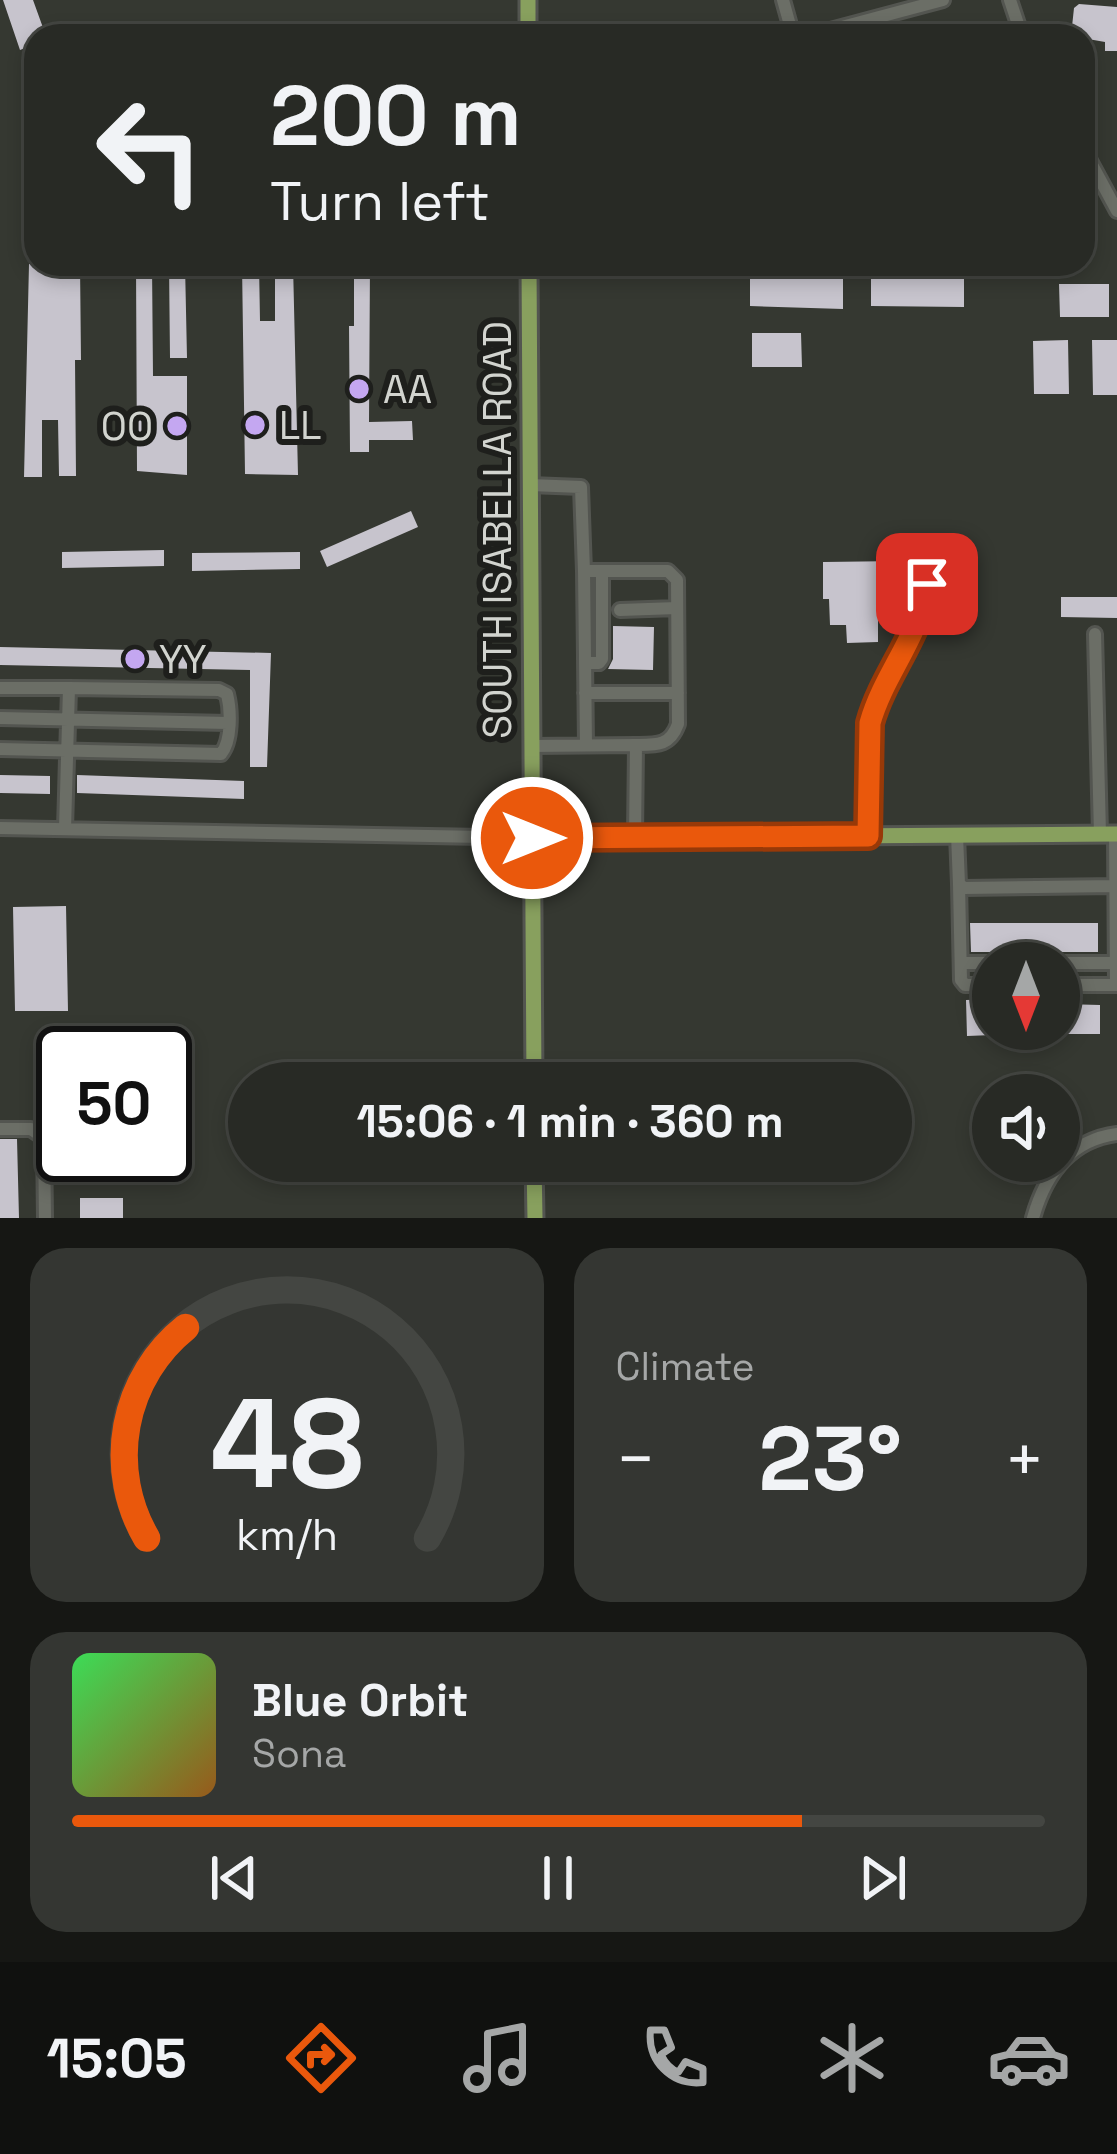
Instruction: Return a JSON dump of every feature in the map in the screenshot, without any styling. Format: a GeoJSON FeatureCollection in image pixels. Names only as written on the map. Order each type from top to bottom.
{"type":"FeatureCollection","features":[{"type":"Feature","properties":{"kind":"main road","name":"SOUTH ISABELLA ROAD"},"geometry":{"type":"LineString","coordinates":[[529,276],[534,1062]]}},
{"type":"Feature","properties":{"kind":"main road"},"geometry":{"type":"LineString","coordinates":[[532,838],[1111,834]]}},
{"type":"Feature","properties":{"kind":"main road"},"geometry":{"type":"LineString","coordinates":[[534,1182],[535,1218]]}},
{"type":"Feature","properties":{"kind":"street"},"geometry":{"type":"LineString","coordinates":[[853,24],[943,0]]}},
{"type":"Feature","properties":{"kind":"street"},"geometry":{"type":"LineString","coordinates":[[1095,170],[1117,211]]}},
{"type":"Feature","properties":{"kind":"street"},"geometry":{"type":"LineString","coordinates":[[530,485],[581,487],[586,746]]}},
{"type":"Feature","properties":{"kind":"street"},"geometry":{"type":"LineString","coordinates":[[585,664],[602,659],[602,571]]}},
{"type":"Feature","properties":{"kind":"street"},"geometry":{"type":"LineString","coordinates":[[532,746],[665,743],[678,724],[677,580],[668,571],[584,572]]}},
{"type":"Feature","properties":{"kind":"street"},"geometry":{"type":"LineString","coordinates":[[868,836],[870,723],[875,705],[914,638],[927,584]]}},
{"type":"Feature","properties":{"kind":"street"},"geometry":{"type":"LineString","coordinates":[[620,610],[677,608]]}},
{"type":"Feature","properties":{"kind":"street"},"geometry":{"type":"LineString","coordinates":[[1080,985],[1117,985],[1116,886],[1095,634]]}},
{"type":"Feature","properties":{"kind":"street"},"geometry":{"type":"LineString","coordinates":[[0,688],[219,690],[227,694],[228,723],[227,748],[221,754],[0,749]]}},
{"type":"Feature","properties":{"kind":"street"},"geometry":{"type":"LineString","coordinates":[[65,830],[69,688]]}},
{"type":"Feature","properties":{"kind":"street"},"geometry":{"type":"LineString","coordinates":[[585,693],[677,693]]}},
{"type":"Feature","properties":{"kind":"street"},"geometry":{"type":"LineString","coordinates":[[0,718],[228,723]]}},
{"type":"Feature","properties":{"kind":"street"},"geometry":{"type":"LineString","coordinates":[[635,838],[636,745]]}},
{"type":"Feature","properties":{"kind":"street"},"geometry":{"type":"LineString","coordinates":[[0,828],[532,838]]}},
{"type":"Feature","properties":{"kind":"street"},"geometry":{"type":"LineString","coordinates":[[957,836],[959,974],[965,986],[972,986]]}},
{"type":"Feature","properties":{"kind":"street"},"geometry":{"type":"LineString","coordinates":[[959,884],[964,888],[1116,886]]}},
{"type":"Feature","properties":{"kind":"street"},"geometry":{"type":"LineString","coordinates":[[961,963],[1117,962]]}},
{"type":"Feature","properties":{"kind":"street"},"geometry":{"type":"LineString","coordinates":[[0,1129],[31,1129],[44,1138],[45,1218]]}},
{"type":"Feature","properties":{"kind":"street"},"geometry":{"type":"LineString","coordinates":[[1033,1218],[1048,1178],[1062,1160],[1095,1138],[1117,1134]]}},
{"type":"Feature","properties":{"kind":"building"},"geometry":{"type":"Polygon","coordinates":[[[3,0],[33,0],[42,24],[24,24],[24,48],[20,50],[3,0]]]}},
{"type":"Feature","properties":{"kind":"building"},"geometry":{"type":"Polygon","coordinates":[[[1079,4],[1117,7],[1117,51],[1105,51],[1105,42],[1095,40],[1095,24],[1072,24],[1079,4]]]}},
{"type":"Feature","properties":{"kind":"building"},"geometry":{"type":"Polygon","coordinates":[[[29,276],[80,276],[76,476],[59,476],[58,420],[42,420],[42,477],[24,477],[29,276]]]}},
{"type":"Feature","properties":{"kind":"building"},"geometry":{"type":"Polygon","coordinates":[[[136,276],[152,276],[153,376],[187,376],[187,475],[137,471],[136,276]]]}},
{"type":"Feature","properties":{"kind":"building"},"geometry":{"type":"Polygon","coordinates":[[[169,276],[185,276],[187,358],[170,358],[169,276]]]}},
{"type":"Feature","properties":{"kind":"building"},"geometry":{"type":"Polygon","coordinates":[[[242,276],[259,276],[260,321],[275,321],[275,276],[293,276],[298,475],[245,474],[242,276]]]}},
{"type":"Feature","properties":{"kind":"building"},"geometry":{"type":"Polygon","coordinates":[[[354,276],[370,276],[369,422],[412,421],[413,440],[369,440],[369,452],[350,452],[349,326],[354,326],[354,276]]]}},
{"type":"Feature","properties":{"kind":"building"},"geometry":{"type":"Polygon","coordinates":[[[750,276],[843,276],[843,309],[750,306],[750,276]]]}},
{"type":"Feature","properties":{"kind":"building"},"geometry":{"type":"Polygon","coordinates":[[[871,276],[964,276],[964,307],[871,306],[871,276]]]}},
{"type":"Feature","properties":{"kind":"building"},"geometry":{"type":"Polygon","coordinates":[[[1059,284],[1109,284],[1109,317],[1060,317],[1059,284]]]}},
{"type":"Feature","properties":{"kind":"building"},"geometry":{"type":"Polygon","coordinates":[[[752,333],[801,333],[802,367],[752,367],[752,333]]]}},
{"type":"Feature","properties":{"kind":"building"},"geometry":{"type":"Polygon","coordinates":[[[1068,340],[1069,394],[1034,394],[1033,341],[1068,340]]]}},
{"type":"Feature","properties":{"kind":"building"},"geometry":{"type":"Polygon","coordinates":[[[1092,340],[1117,340],[1117,395],[1093,395],[1092,340]]]}},
{"type":"Feature","properties":{"kind":"building"},"geometry":{"type":"Polygon","coordinates":[[[411,511],[418,527],[327,567],[320,551],[411,511]]]}},
{"type":"Feature","properties":{"kind":"building"},"geometry":{"type":"Polygon","coordinates":[[[164,550],[164,566],[62,568],[62,552],[164,550]]]}},
{"type":"Feature","properties":{"kind":"building"},"geometry":{"type":"Polygon","coordinates":[[[300,552],[300,569],[192,571],[192,553],[300,552]]]}},
{"type":"Feature","properties":{"kind":"building"},"geometry":{"type":"Polygon","coordinates":[[[901,561],[901,599],[878,599],[878,642],[847,643],[846,625],[830,625],[829,599],[823,599],[823,562],[901,561]]]}},
{"type":"Feature","properties":{"kind":"building"},"geometry":{"type":"Polygon","coordinates":[[[1061,597],[1117,597],[1117,618],[1061,617],[1061,597]]]}},
{"type":"Feature","properties":{"kind":"building"},"geometry":{"type":"Polygon","coordinates":[[[613,626],[654,627],[653,670],[608,669],[613,659],[613,626]]]}},
{"type":"Feature","properties":{"kind":"building","name":"YY"},"geometry":{"type":"Polygon","coordinates":[[[0,647],[271,653],[267,767],[250,767],[250,670],[0,665],[0,647]]]}},
{"type":"Feature","properties":{"kind":"building"},"geometry":{"type":"Polygon","coordinates":[[[0,775],[50,776],[50,794],[0,793],[0,775]]]}},
{"type":"Feature","properties":{"kind":"building","name":"YY"},"geometry":{"type":"Polygon","coordinates":[[[77,775],[244,781],[244,799],[77,793],[77,775]]]}},
{"type":"Feature","properties":{"kind":"building"},"geometry":{"type":"Polygon","coordinates":[[[66,906],[68,1011],[15,1011],[13,907],[66,906]]]}},
{"type":"Feature","properties":{"kind":"building"},"geometry":{"type":"Polygon","coordinates":[[[970,923],[1098,923],[1098,952],[1080,952],[1080,942],[972,942],[971,952],[970,923]]]}},
{"type":"Feature","properties":{"kind":"building"},"geometry":{"type":"Polygon","coordinates":[[[966,1000],[972,1000],[972,1036],[967,1036],[966,1000]]]}},
{"type":"Feature","properties":{"kind":"building"},"geometry":{"type":"Polygon","coordinates":[[[1080,1004],[1100,1005],[1100,1034],[1080,1034],[1080,1004]]]}},
{"type":"Feature","properties":{"kind":"building"},"geometry":{"type":"Polygon","coordinates":[[[0,1139],[17,1139],[19,1218],[0,1218],[0,1139]]]}},
{"type":"Feature","properties":{"kind":"building"},"geometry":{"type":"Polygon","coordinates":[[[80,1198],[123,1198],[123,1218],[80,1218],[80,1198]]]}},
{"type":"Feature","properties":{"kind":"place","name":"AA"},"geometry":{"type":"Point","coordinates":[359,389]}},
{"type":"Feature","properties":{"kind":"place","name":"LL"},"geometry":{"type":"Point","coordinates":[255,425]}},
{"type":"Feature","properties":{"kind":"place","name":"OO"},"geometry":{"type":"Point","coordinates":[177,426]}},
{"type":"Feature","properties":{"kind":"place","name":"YY"},"geometry":{"type":"Point","coordinates":[135,659]}},
{"type":"Feature","properties":{"kind":"route"},"geometry":{"type":"LineString","coordinates":[[532,838],[868,836],[870,723],[875,705],[914,638],[927,584]]}}]}
